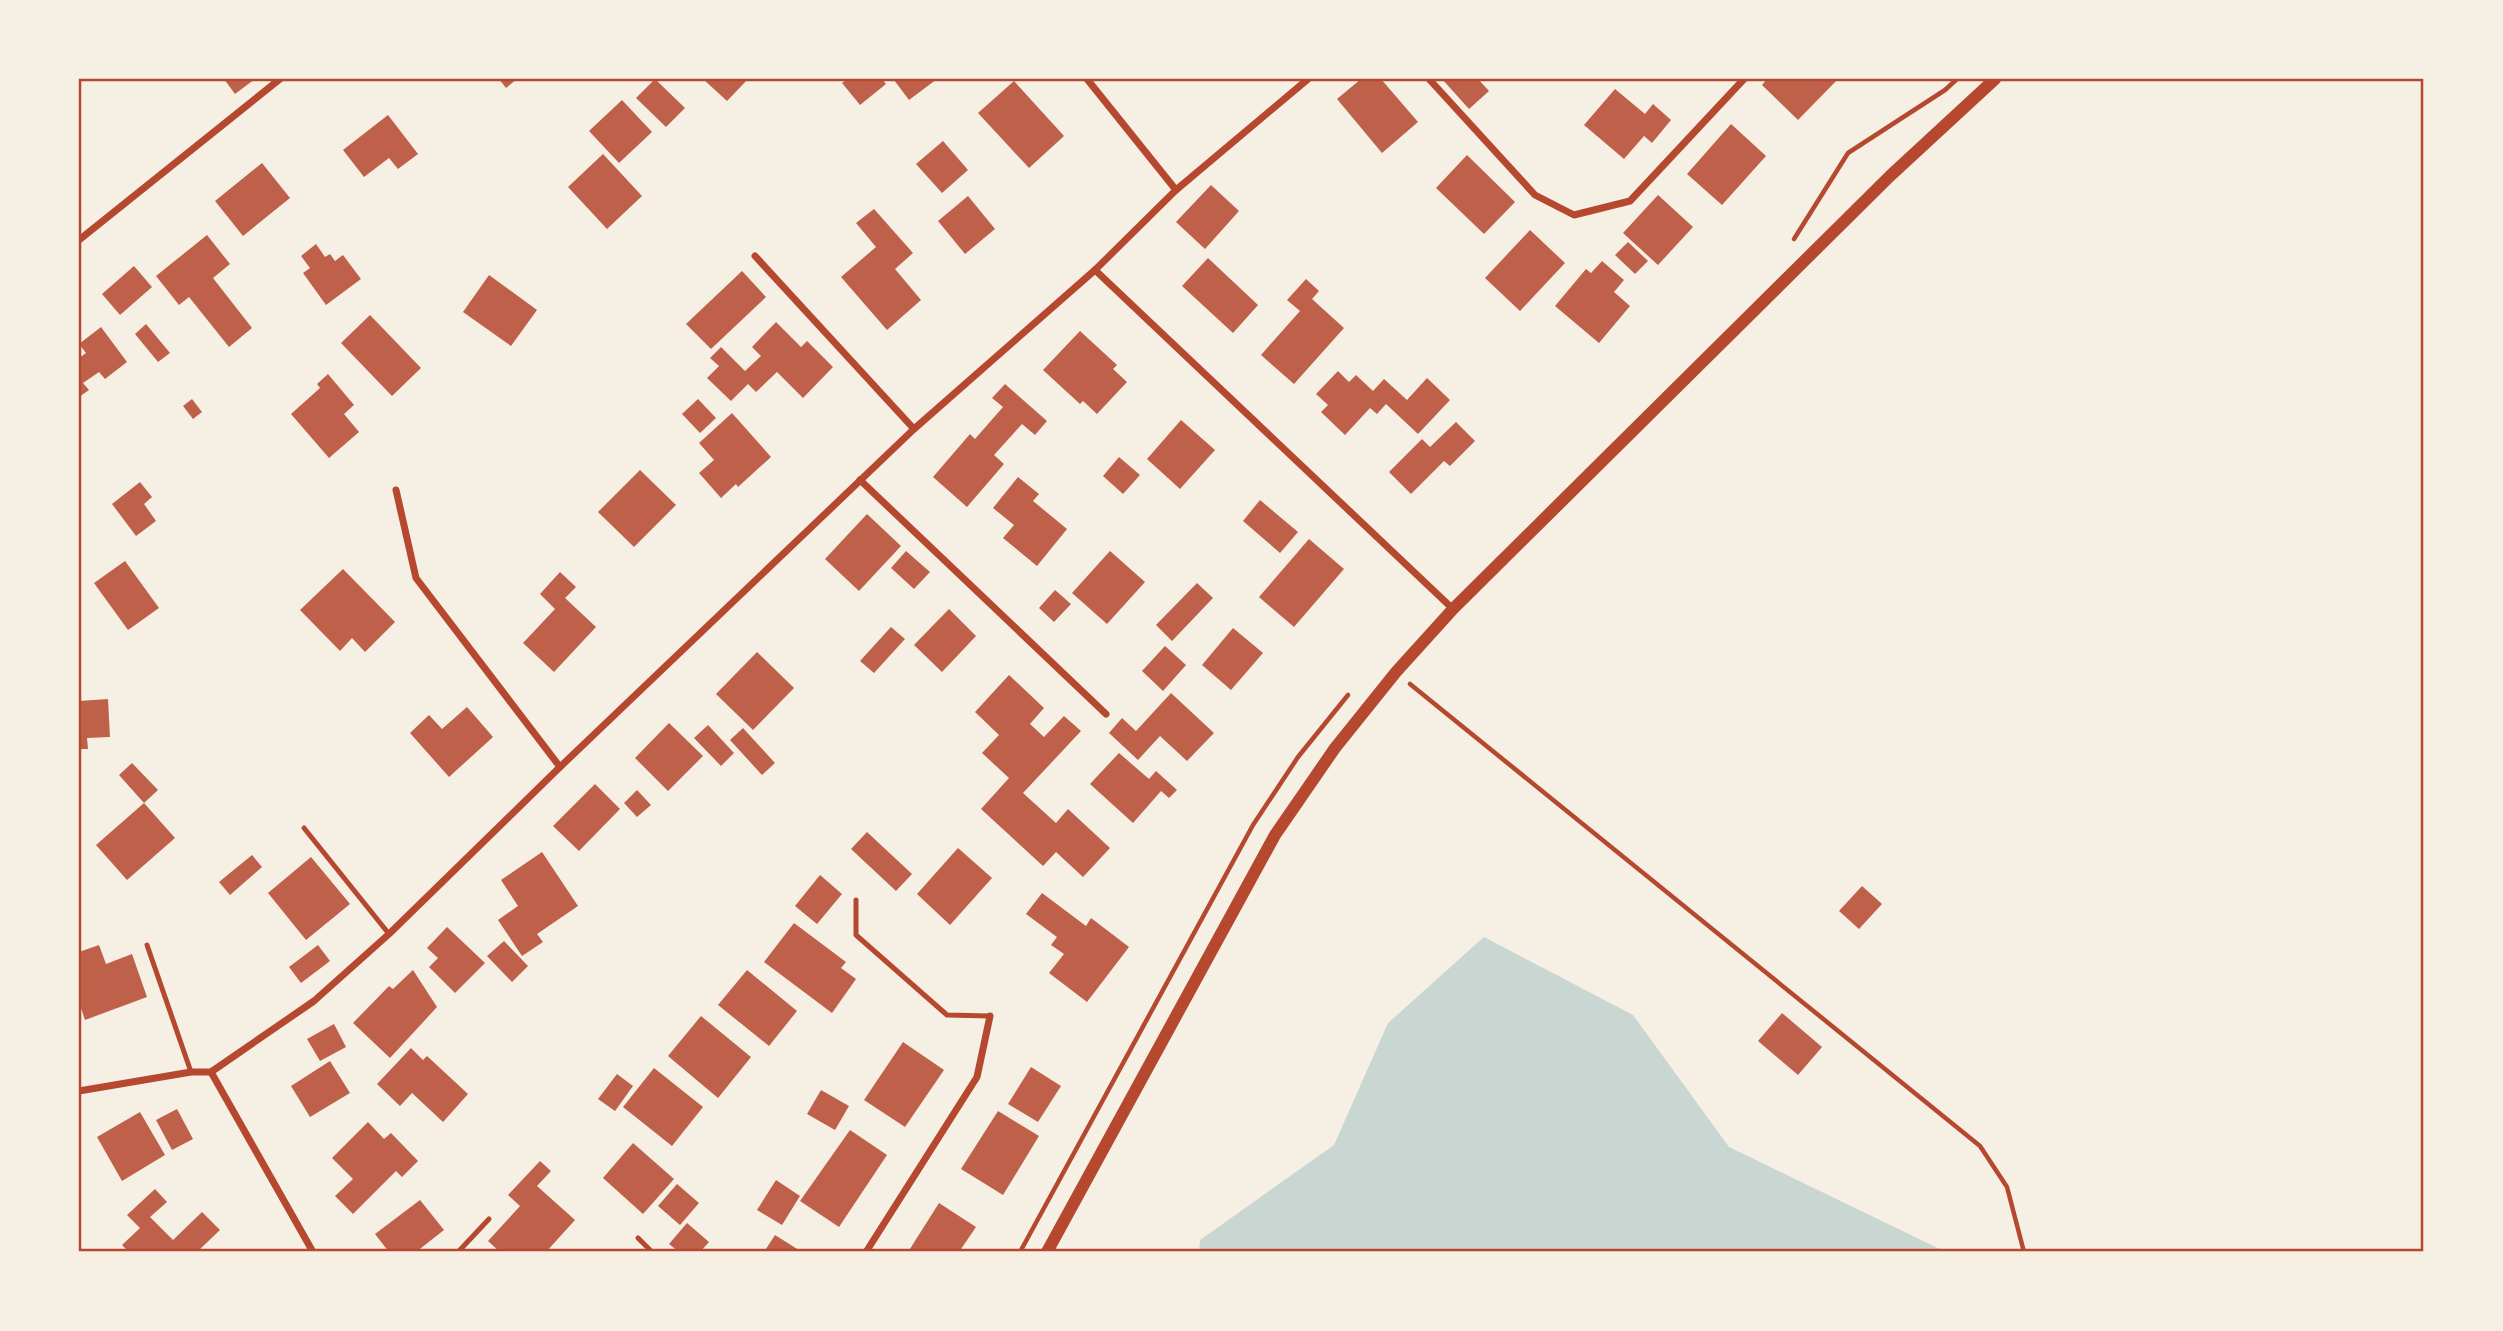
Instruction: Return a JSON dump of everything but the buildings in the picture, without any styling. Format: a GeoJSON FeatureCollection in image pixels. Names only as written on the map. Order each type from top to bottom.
{"type":"FeatureCollection","features":[{"type":"Feature","properties":{"kind":"street"},"geometry":{"type":"LineString","coordinates":[[79,240],[280,79]]}},
{"type":"Feature","properties":{"kind":"street"},"geometry":{"type":"LineString","coordinates":[[1087,79],[1176,190]]}},
{"type":"Feature","properties":{"kind":"street"},"geometry":{"type":"LineString","coordinates":[[79,1091],[191,1072],[211,1072],[314,1001],[389,934],[914,429],[1095,270],[1176,190],[1308,79]]}},
{"type":"Feature","properties":{"kind":"street"},"geometry":{"type":"LineString","coordinates":[[1429,79],[1535,194],[1574,215],[1630,201],[1744,79]]}},
{"type":"Feature","properties":{"kind":"street"},"geometry":{"type":"LineString","coordinates":[[1047,1252],[1275,835],[1335,748],[1396,672],[1453,609],[1890,176],[1995,79]]}},
{"type":"Feature","properties":{"kind":"street"},"geometry":{"type":"LineString","coordinates":[[755,256],[914,429]]}},
{"type":"Feature","properties":{"kind":"street"},"geometry":{"type":"LineString","coordinates":[[1095,270],[1453,609]]}},
{"type":"Feature","properties":{"kind":"street"},"geometry":{"type":"LineString","coordinates":[[860,480],[1106,715]]}},
{"type":"Feature","properties":{"kind":"street"},"geometry":{"type":"LineString","coordinates":[[396,490],[416,578],[560,767]]}},
{"type":"Feature","properties":{"kind":"street"},"geometry":{"type":"LineString","coordinates":[[866,1252],[977,1077],[990,1016]]}},
{"type":"Feature","properties":{"kind":"street"},"geometry":{"type":"LineString","coordinates":[[211,1072],[313,1252]]}},
{"type":"Feature","properties":{"kind":"lane"},"geometry":{"type":"LineString","coordinates":[[304,828],[389,934]]}},
{"type":"Feature","properties":{"kind":"lane"},"geometry":{"type":"LineString","coordinates":[[856,900],[856,935],[947,1015],[990,1016]]}},
{"type":"Feature","properties":{"kind":"lane"},"geometry":{"type":"LineString","coordinates":[[147,945],[191,1072]]}},
{"type":"Feature","properties":{"kind":"lane"},"geometry":{"type":"LineString","coordinates":[[458,1252],[489,1219]]}},
{"type":"Feature","properties":{"kind":"lane"},"geometry":{"type":"LineString","coordinates":[[638,1238],[652,1252]]}},
{"type":"Feature","properties":{"kind":"path"},"geometry":{"type":"LineString","coordinates":[[1396,672],[1980,1146],[2007,1187],[2024,1252]]}},
{"type":"Feature","properties":{"kind":"shaded area"},"geometry":{"type":"Polygon","coordinates":[[[1484,937],[1633,1015],[1729,1147],[1946,1252],[1199,1252],[1200,1240],[1334,1145],[1388,1023],[1484,937]]]}}]}
